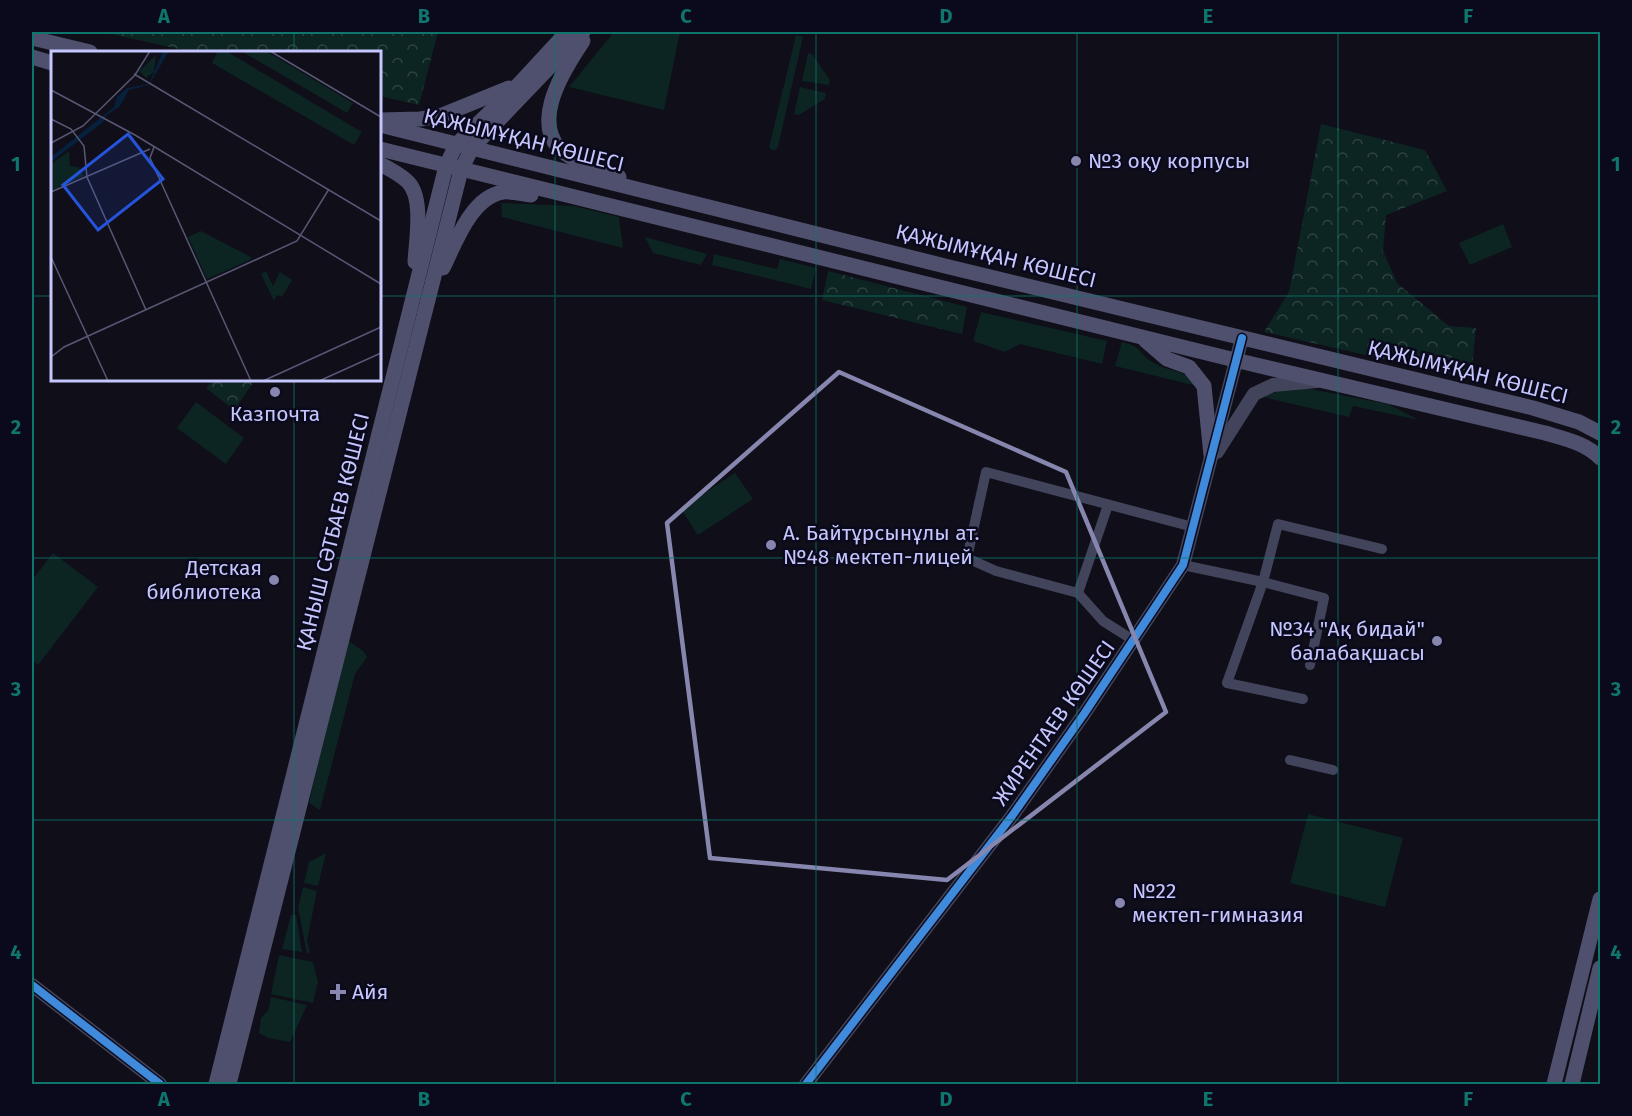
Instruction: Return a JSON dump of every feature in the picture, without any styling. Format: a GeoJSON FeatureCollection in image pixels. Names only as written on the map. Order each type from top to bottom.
{"type":"FeatureCollection","features":[{"type":"Feature","properties":{"kind":"main road","name":"ҚАНЫШ СӘТБАЕВ КӨШЕСІ"},"geometry":{"type":"LineString","coordinates":[[226,1084],[453,168],[464,146],[567,32]]}},
{"type":"Feature","properties":{"kind":"main road","name":"ҚАНЫШ СӘТБАЕВ КӨШЕСІ"},"geometry":{"type":"LineString","coordinates":[[464,146],[583,32]]}},
{"type":"Feature","properties":{"kind":"main road"},"geometry":{"type":"LineString","coordinates":[[590,32],[563,72],[548,111],[552,140],[570,158],[675,199]]}},
{"type":"Feature","properties":{"kind":"main road"},"geometry":{"type":"LineString","coordinates":[[32,38],[86,51]]}},
{"type":"Feature","properties":{"kind":"main road"},"geometry":{"type":"LineString","coordinates":[[32,57],[51,63]]}},
{"type":"Feature","properties":{"kind":"main road"},"geometry":{"type":"LineString","coordinates":[[381,120],[440,116],[518,85]]}},
{"type":"Feature","properties":{"kind":"main road","name":"ҚАЖЫМҰҚАН КӨШЕСІ"},"geometry":{"type":"LineString","coordinates":[[381,125],[1537,409],[1579,422],[1600,433]]}},
{"type":"Feature","properties":{"kind":"main road","name":"ҚАЖЫМҰҚАН КӨШЕСІ"},"geometry":{"type":"LineString","coordinates":[[381,148],[453,168],[1573,442],[1592,450],[1600,458]]}},
{"type":"Feature","properties":{"kind":"main road"},"geometry":{"type":"LineString","coordinates":[[381,164],[410,183],[418,203],[422,294]]}},
{"type":"Feature","properties":{"kind":"main road"},"geometry":{"type":"LineString","coordinates":[[422,294],[471,213],[492,196],[503,192],[585,200]]}},
{"type":"Feature","properties":{"kind":"main road"},"geometry":{"type":"LineString","coordinates":[[1143,338],[1167,359],[1190,367],[1204,386],[1209,461]]}},
{"type":"Feature","properties":{"kind":"main road"},"geometry":{"type":"LineString","coordinates":[[1573,442],[1600,472]]}},
{"type":"Feature","properties":{"kind":"main road"},"geometry":{"type":"LineString","coordinates":[[1554,1084],[1600,898]]}},
{"type":"Feature","properties":{"kind":"main road"},"geometry":{"type":"LineString","coordinates":[[1572,1084],[1600,968]]}},
{"type":"Feature","properties":{"kind":"street","name":"ЖИРЕНТАЕВ КӨШЕСІ"},"geometry":{"type":"LineString","coordinates":[[806,1084],[1012,816],[1088,708],[1183,565],[1242,338]]}},
{"type":"Feature","properties":{"kind":"street"},"geometry":{"type":"LineString","coordinates":[[1209,461],[1254,394],[1273,386],[1321,381]]}},
{"type":"Feature","properties":{"kind":"street"},"geometry":{"type":"LineString","coordinates":[[1133,640],[1103,621],[1078,593],[996,571],[967,558],[986,472],[1193,526]]}},
{"type":"Feature","properties":{"kind":"street"},"geometry":{"type":"LineString","coordinates":[[1078,593],[1108,505]]}},
{"type":"Feature","properties":{"kind":"street"},"geometry":{"type":"LineString","coordinates":[[1303,699],[1227,682],[1263,582],[1278,524],[1382,549]]}},
{"type":"Feature","properties":{"kind":"street"},"geometry":{"type":"LineString","coordinates":[[1183,565],[1324,598],[1310,665]]}},
{"type":"Feature","properties":{"kind":"street"},"geometry":{"type":"LineString","coordinates":[[1290,760],[1333,770]]}},
{"type":"Feature","properties":{"kind":"street"},"geometry":{"type":"LineString","coordinates":[[32,985],[160,1084]]}},
{"type":"Feature","properties":{"kind":"highlighted area"},"geometry":{"type":"Polygon","coordinates":[[[839,372],[1066,472],[1166,712],[947,880],[710,858],[667,523],[839,372]]]}},
{"type":"Feature","properties":{"kind":"green space"},"geometry":{"type":"Polygon","coordinates":[[[102,32],[438,32],[419,105],[381,96],[381,51],[188,51],[102,32]]]}},
{"type":"Feature","properties":{"kind":"green space"},"geometry":{"type":"Polygon","coordinates":[[[614,32],[680,32],[664,110],[569,87],[614,32]]]}},
{"type":"Feature","properties":{"kind":"green space"},"geometry":{"type":"Polygon","coordinates":[[[796,35],[803,37],[778,147],[771,150],[769,147],[796,35]]]}},
{"type":"Feature","properties":{"kind":"green space"},"geometry":{"type":"Polygon","coordinates":[[[808,53],[812,54],[830,80],[829,85],[802,81],[808,53]]]}},
{"type":"Feature","properties":{"kind":"green space"},"geometry":{"type":"Polygon","coordinates":[[[800,87],[826,93],[825,99],[799,115],[794,114],[800,87]]]}},
{"type":"Feature","properties":{"kind":"green space"},"geometry":{"type":"Polygon","coordinates":[[[1321,124],[1425,150],[1447,191],[1386,215],[1383,251],[1397,283],[1449,326],[1476,328],[1471,379],[1264,332],[1289,292],[1321,124]]]}},
{"type":"Feature","properties":{"kind":"green space"},"geometry":{"type":"Polygon","coordinates":[[[501,203],[574,206],[619,217],[623,248],[502,217],[501,203]]]}},
{"type":"Feature","properties":{"kind":"green space"},"geometry":{"type":"Polygon","coordinates":[[[1503,224],[1512,247],[1470,265],[1459,243],[1503,224]]]}},
{"type":"Feature","properties":{"kind":"green space"},"geometry":{"type":"Polygon","coordinates":[[[645,237],[707,254],[701,265],[653,253],[645,237]]]}},
{"type":"Feature","properties":{"kind":"green space"},"geometry":{"type":"Polygon","coordinates":[[[714,254],[777,269],[780,259],[816,268],[811,289],[712,265],[714,254]]]}},
{"type":"Feature","properties":{"kind":"green space"},"geometry":{"type":"Polygon","coordinates":[[[828,271],[967,307],[962,334],[822,300],[828,271]]]}},
{"type":"Feature","properties":{"kind":"green space"},"geometry":{"type":"Polygon","coordinates":[[[981,312],[1107,341],[1102,364],[1020,344],[1005,352],[973,341],[981,312]]]}},
{"type":"Feature","properties":{"kind":"green space"},"geometry":{"type":"Polygon","coordinates":[[[1122,342],[1134,346],[1154,363],[1182,373],[1197,386],[1115,366],[1122,342]]]}},
{"type":"Feature","properties":{"kind":"green space"},"geometry":{"type":"Polygon","coordinates":[[[212,381],[254,381],[239,403],[239,414],[206,388],[212,381]]]}},
{"type":"Feature","properties":{"kind":"green space"},"geometry":{"type":"Polygon","coordinates":[[[1300,387],[1388,404],[1419,420],[1353,406],[1349,417],[1263,397],[1283,389],[1300,387]]]}},
{"type":"Feature","properties":{"kind":"green space"},"geometry":{"type":"Polygon","coordinates":[[[196,402],[244,438],[226,464],[177,428],[196,402]]]}},
{"type":"Feature","properties":{"kind":"green space"},"geometry":{"type":"Polygon","coordinates":[[[735,473],[753,499],[698,535],[681,509],[735,473]]]}},
{"type":"Feature","properties":{"kind":"green space"},"geometry":{"type":"Polygon","coordinates":[[[53,553],[98,587],[38,665],[32,660],[32,580],[53,553]]]}},
{"type":"Feature","properties":{"kind":"green space"},"geometry":{"type":"Polygon","coordinates":[[[346,639],[363,651],[367,657],[355,674],[320,810],[309,803],[346,639]]]}},
{"type":"Feature","properties":{"kind":"green space"},"geometry":{"type":"Polygon","coordinates":[[[1308,814],[1403,838],[1385,907],[1290,883],[1308,814]]]}},
{"type":"Feature","properties":{"kind":"green space"},"geometry":{"type":"Polygon","coordinates":[[[326,853],[318,886],[304,883],[309,862],[326,853]]]}},
{"type":"Feature","properties":{"kind":"green space"},"geometry":{"type":"Polygon","coordinates":[[[303,887],[317,891],[307,941],[310,952],[307,954],[298,907],[303,887]]]}},
{"type":"Feature","properties":{"kind":"green space"},"geometry":{"type":"Polygon","coordinates":[[[291,915],[296,915],[302,952],[282,949],[291,915]]]}},
{"type":"Feature","properties":{"kind":"green space"},"geometry":{"type":"Polygon","coordinates":[[[279,955],[313,962],[318,982],[313,1003],[271,994],[279,955]]]}},
{"type":"Feature","properties":{"kind":"green space"},"geometry":{"type":"Polygon","coordinates":[[[271,997],[307,1005],[290,1042],[268,1038],[259,1033],[261,1018],[268,1011],[271,997]]]}},
{"type":"Feature","properties":{"kind":"cycle path"},"geometry":{"type":"LineString","coordinates":[[806,1084],[1012,816],[1084,714],[1183,565],[1242,338]]}},
{"type":"Feature","properties":{"kind":"cycle path"},"geometry":{"type":"LineString","coordinates":[[32,985],[160,1084]]}},
{"type":"Feature","properties":{"kind":"place","name":"№3 оқу корпусы"},"geometry":{"type":"Point","coordinates":[1076,161]}},
{"type":"Feature","properties":{"kind":"place","name":"Казпочта"},"geometry":{"type":"Point","coordinates":[275,392]}},
{"type":"Feature","properties":{"kind":"place","name":"А. Байтұрсынұлы ат. №48 мектеп-лицей"},"geometry":{"type":"Point","coordinates":[771,545]}},
{"type":"Feature","properties":{"kind":"place","name":"Детская библиотека"},"geometry":{"type":"Point","coordinates":[274,580]}},
{"type":"Feature","properties":{"kind":"place","name":"№34 \"Ақ бидай\" балабақшасы"},"geometry":{"type":"Point","coordinates":[1437,641]}},
{"type":"Feature","properties":{"kind":"place","name":"№22 мектеп-гимназия"},"geometry":{"type":"Point","coordinates":[1120,903]}},
{"type":"Feature","properties":{"kind":"place","name":"Айя"},"geometry":{"type":"Point","coordinates":[338,992]}}]}
